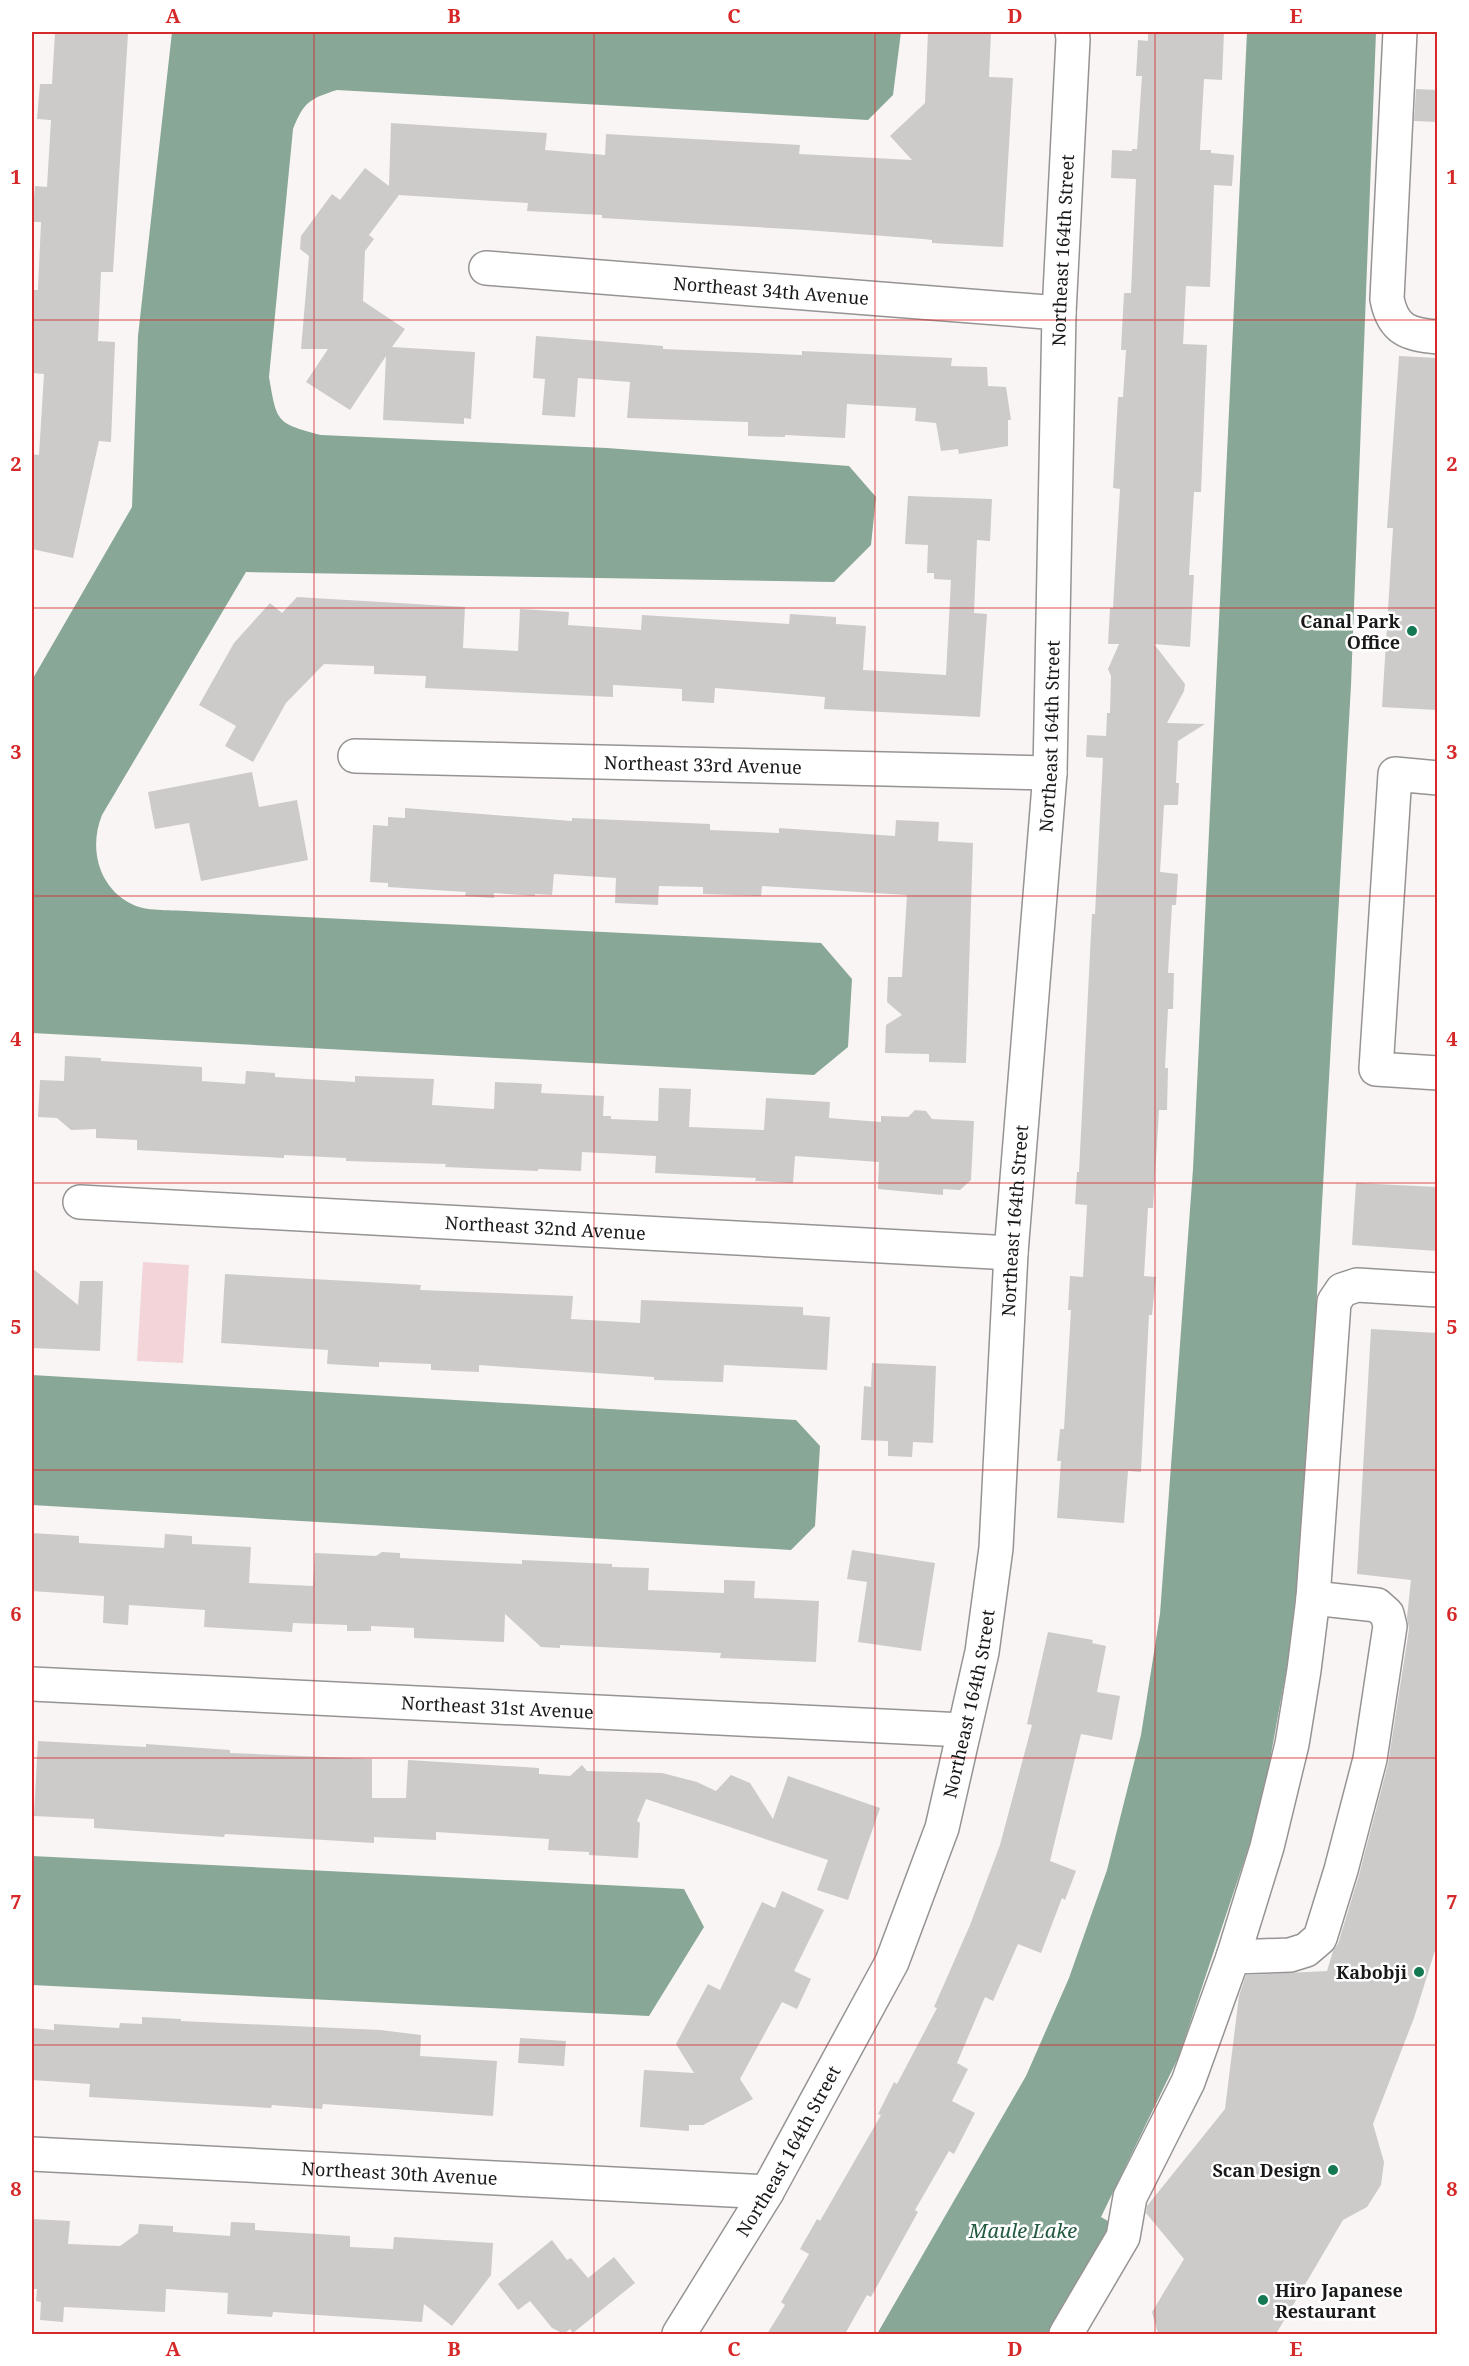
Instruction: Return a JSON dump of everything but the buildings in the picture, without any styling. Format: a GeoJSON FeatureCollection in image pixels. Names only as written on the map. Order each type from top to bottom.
{"type":"FeatureCollection","features":[{"type":"Feature","properties":{"kind":"street"},"geometry":{"type":"LineString","coordinates":[[1400,32],[1387,299],[1390,316],[1402,328],[1416,336],[1437,337]]}},
{"type":"Feature","properties":{"kind":"street","name":"Northeast 164th Street"},"geometry":{"type":"LineString","coordinates":[[680,2334],[767,2192],[892,1962],[942,1828],[982,1652],[996,1548],[1011,1253],[1050,773],[1059,313],[1074,34]]}},
{"type":"Feature","properties":{"kind":"street","name":"Northeast 34th Avenue"},"geometry":{"type":"LineString","coordinates":[[486,268],[1059,313]]}},
{"type":"Feature","properties":{"kind":"street","name":"Northeast 33rd Avenue"},"geometry":{"type":"LineString","coordinates":[[355,756],[1050,773]]}},
{"type":"Feature","properties":{"kind":"street"},"geometry":{"type":"LineString","coordinates":[[1437,778],[1395,774],[1376,1069],[1437,1073]]}},
{"type":"Feature","properties":{"kind":"street","name":"Northeast 32nd Avenue"},"geometry":{"type":"LineString","coordinates":[[80,1202],[1011,1253]]}},
{"type":"Feature","properties":{"kind":"street"},"geometry":{"type":"LineString","coordinates":[[1066,2334],[1123,2236],[1130,2197],[1188,2082],[1233,1957],[1267,1846],[1292,1744],[1313,1598],[1334,1302],[1342,1290],[1357,1285],[1437,1290]]}},
{"type":"Feature","properties":{"kind":"street"},"geometry":{"type":"LineString","coordinates":[[1233,1957],[1290,1955],[1306,1950],[1320,1938],[1341,1870],[1370,1759],[1390,1626],[1387,1614],[1377,1605],[1313,1598]]}},
{"type":"Feature","properties":{"kind":"street","name":"Northeast 31st Avenue"},"geometry":{"type":"LineString","coordinates":[[32,1684],[963,1730]]}},
{"type":"Feature","properties":{"kind":"street","name":"Northeast 30th Avenue"},"geometry":{"type":"LineString","coordinates":[[32,2154],[767,2192]]}},
{"type":"Feature","properties":{"kind":"shaded area"},"geometry":{"type":"Polygon","coordinates":[[[143,1262],[189,1265],[183,1363],[137,1361],[143,1262]]]}},
{"type":"Feature","properties":{"kind":"water"},"geometry":{"type":"Polygon","coordinates":[[[172,32],[901,32],[893,95],[868,120],[337,90],[314,99],[304,107],[293,129],[269,377],[277,412],[287,424],[321,435],[607,448],[849,466],[876,497],[871,545],[834,582],[246,572],[102,815],[96,841],[100,868],[105,880],[123,899],[147,909],[821,943],[852,979],[848,1047],[814,1075],[32,1033],[32,680],[132,507],[138,336],[172,32]]]}},
{"type":"Feature","properties":{"kind":"water","name":"Maule Lake"},"geometry":{"type":"Polygon","coordinates":[[[1247,32],[1376,32],[1351,685],[1304,1526],[1288,1660],[1261,1810],[1179,2056],[1101,2217],[1113,2224],[1048,2334],[877,2334],[1026,2076],[1069,1978],[1107,1870],[1141,1735],[1160,1614],[1193,1169],[1247,32]]]}},
{"type":"Feature","properties":{"kind":"water"},"geometry":{"type":"Polygon","coordinates":[[[32,1375],[796,1420],[820,1446],[815,1526],[791,1550],[32,1505],[32,1375]]]}},
{"type":"Feature","properties":{"kind":"water"},"geometry":{"type":"Polygon","coordinates":[[[32,1856],[684,1889],[704,1927],[649,2016],[32,1985],[32,1856]]]}},
{"type":"Feature","properties":{"kind":"place","name":"Canal Park Office"},"geometry":{"type":"Point","coordinates":[1412,631]}},
{"type":"Feature","properties":{"kind":"place","name":"Kabobji"},"geometry":{"type":"Point","coordinates":[1419,1972]}},
{"type":"Feature","properties":{"kind":"place","name":"Scan Design"},"geometry":{"type":"Point","coordinates":[1333,2170]}},
{"type":"Feature","properties":{"kind":"place","name":"Hiro Japanese Restaurant"},"geometry":{"type":"Point","coordinates":[1263,2300]}}]}
